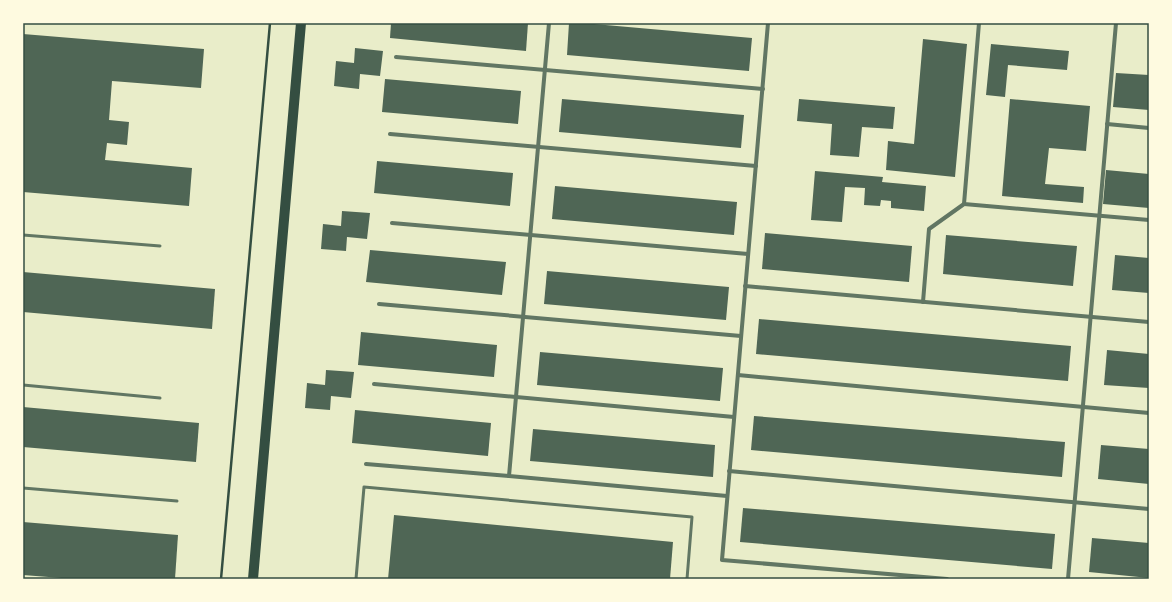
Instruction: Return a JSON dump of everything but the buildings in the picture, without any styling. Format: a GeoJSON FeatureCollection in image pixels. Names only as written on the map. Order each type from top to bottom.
{"type":"FeatureCollection","features":[{"type":"Feature","properties":{"kind":"main road"},"geometry":{"type":"LineString","coordinates":[[253,579],[301,23]]}},
{"type":"Feature","properties":{"kind":"street"},"geometry":{"type":"LineString","coordinates":[[509,476],[549,23]]}},
{"type":"Feature","properties":{"kind":"street"},"geometry":{"type":"LineString","coordinates":[[768,23],[722,560],[947,579]]}},
{"type":"Feature","properties":{"kind":"street"},"geometry":{"type":"LineString","coordinates":[[964,204],[979,23]]}},
{"type":"Feature","properties":{"kind":"street"},"geometry":{"type":"LineString","coordinates":[[1068,579],[1116,23]]}},
{"type":"Feature","properties":{"kind":"street"},"geometry":{"type":"LineString","coordinates":[[396,57],[763,89]]}},
{"type":"Feature","properties":{"kind":"street"},"geometry":{"type":"LineString","coordinates":[[1107,124],[1149,128]]}},
{"type":"Feature","properties":{"kind":"street"},"geometry":{"type":"LineString","coordinates":[[390,134],[756,166]]}},
{"type":"Feature","properties":{"kind":"street"},"geometry":{"type":"LineString","coordinates":[[923,302],[929,229],[964,204],[1149,220]]}},
{"type":"Feature","properties":{"kind":"street"},"geometry":{"type":"LineString","coordinates":[[392,223],[748,254]]}},
{"type":"Feature","properties":{"kind":"street"},"geometry":{"type":"LineString","coordinates":[[745,286],[1149,322]]}},
{"type":"Feature","properties":{"kind":"street"},"geometry":{"type":"LineString","coordinates":[[379,304],[741,336]]}},
{"type":"Feature","properties":{"kind":"street"},"geometry":{"type":"LineString","coordinates":[[738,375],[1149,413]]}},
{"type":"Feature","properties":{"kind":"street"},"geometry":{"type":"LineString","coordinates":[[374,384],[734,417]]}},
{"type":"Feature","properties":{"kind":"street"},"geometry":{"type":"LineString","coordinates":[[366,464],[727,496]]}},
{"type":"Feature","properties":{"kind":"street"},"geometry":{"type":"LineString","coordinates":[[729,471],[1149,509]]}},
{"type":"Feature","properties":{"kind":"lane"},"geometry":{"type":"LineString","coordinates":[[23,235],[160,246]]}},
{"type":"Feature","properties":{"kind":"lane"},"geometry":{"type":"LineString","coordinates":[[23,385],[160,398]]}},
{"type":"Feature","properties":{"kind":"lane"},"geometry":{"type":"LineString","coordinates":[[356,579],[364,487],[692,517],[687,579]]}},
{"type":"Feature","properties":{"kind":"lane"},"geometry":{"type":"LineString","coordinates":[[23,488],[177,501]]}},
{"type":"Feature","properties":{"kind":"path"},"geometry":{"type":"LineString","coordinates":[[221,579],[270,23]]}}]}
